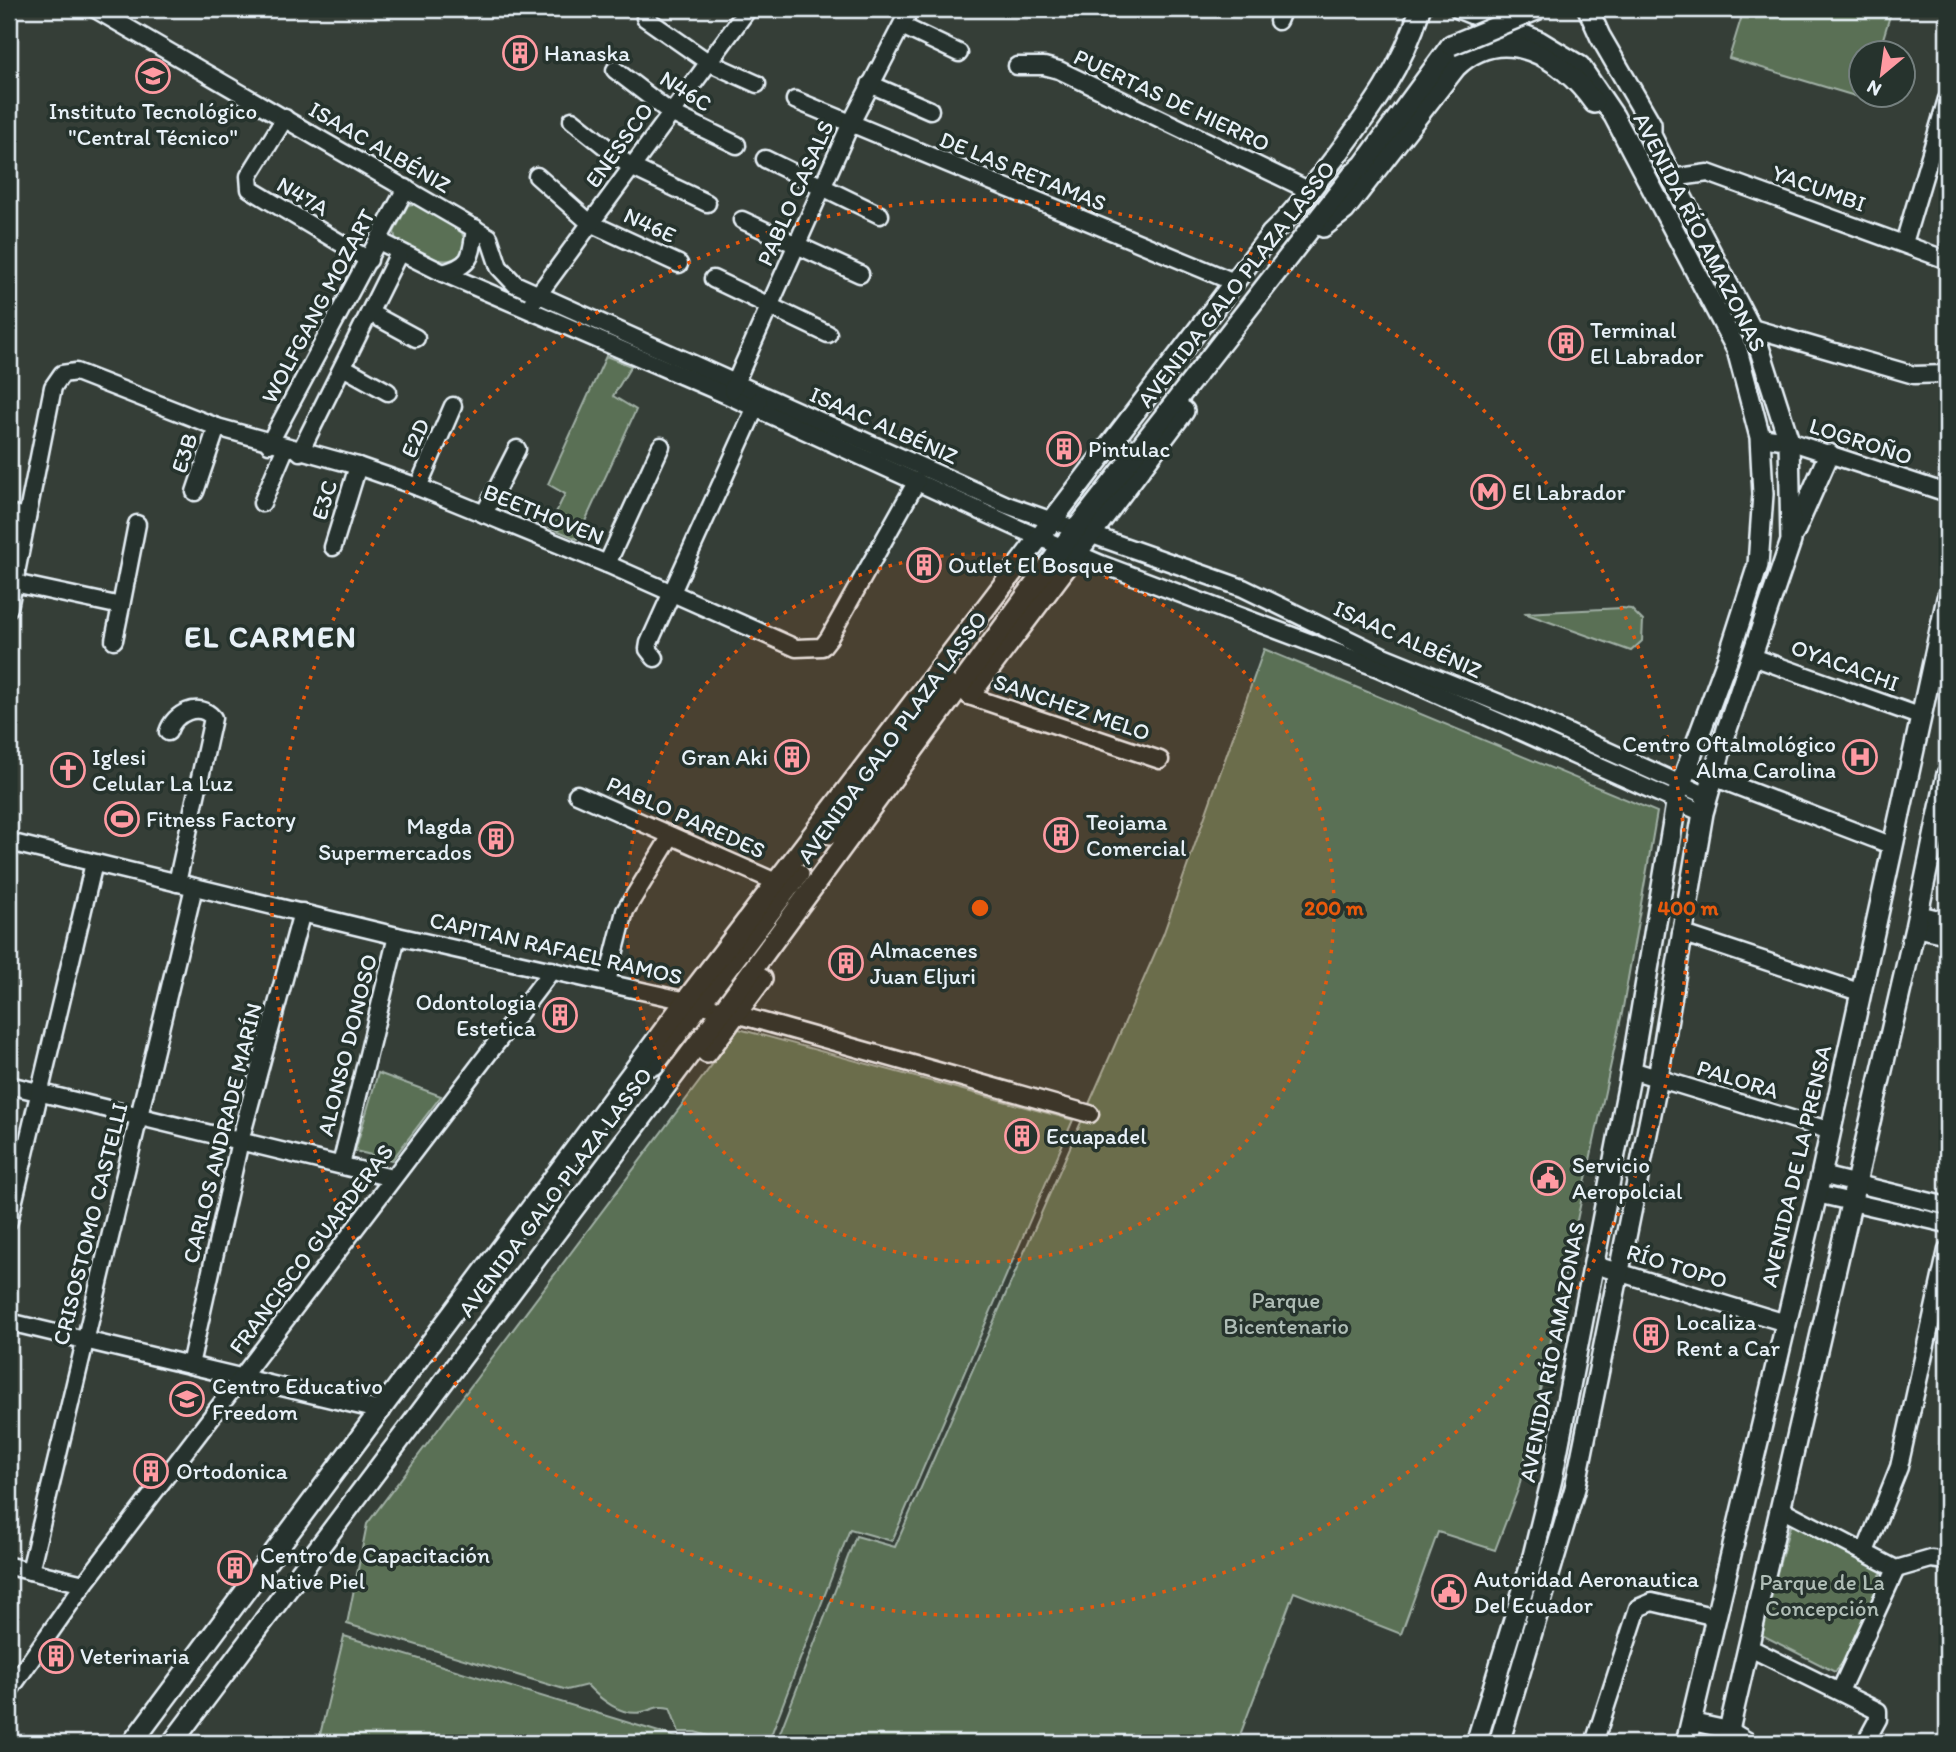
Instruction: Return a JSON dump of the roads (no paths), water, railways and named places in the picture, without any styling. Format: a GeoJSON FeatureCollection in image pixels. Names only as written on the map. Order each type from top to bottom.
{"type":"FeatureCollection","features":[{"type":"Feature","properties":{"kind":"main road"},"geometry":{"type":"LineString","coordinates":[[1271,234],[1387,64],[1408,9]]}},
{"type":"Feature","properties":{"kind":"main road"},"geometry":{"type":"LineString","coordinates":[[1296,211],[1376,102],[1399,65],[1420,9]]}},
{"type":"Feature","properties":{"kind":"main road","name":"AVENIDA RÍO AMAZONAS"},"geometry":{"type":"LineString","coordinates":[[1461,9],[1553,47],[1580,66],[1589,78],[1641,164],[1737,350],[1760,437],[1763,494],[1758,565],[1731,649],[1681,784],[1632,1070],[1552,1479],[1540,1566],[1499,1743]]}},
{"type":"Feature","properties":{"kind":"main road"},"geometry":{"type":"LineString","coordinates":[[1486,9],[1518,24],[1553,47]]}},
{"type":"Feature","properties":{"kind":"main road"},"geometry":{"type":"LineString","coordinates":[[1363,165],[1451,45],[1481,22],[1514,9]]}},
{"type":"Feature","properties":{"kind":"main road"},"geometry":{"type":"LineString","coordinates":[[1451,45],[1539,9]]}},
{"type":"Feature","properties":{"kind":"main road","name":"AVENIDA RÍO AMAZONAS"},"geometry":{"type":"LineString","coordinates":[[1476,1743],[1540,1566],[1575,1488],[1658,1078],[1705,805],[1727,729],[1791,541],[1789,441],[1752,328],[1672,178],[1651,135],[1651,124],[1600,36],[1588,9]]}},
{"type":"Feature","properties":{"kind":"main road"},"geometry":{"type":"LineString","coordinates":[[1323,228],[1359,193],[1457,67],[1480,48],[1498,44],[1513,45],[1531,51],[1570,77],[1588,95],[1653,191]]}},
{"type":"Feature","properties":{"kind":"main road","name":"AVENIDA GALO PLAZA LASSO"},"geometry":{"type":"LineString","coordinates":[[148,1743],[693,1002],[776,882],[1323,228],[1360,178],[1363,165]]}},
{"type":"Feature","properties":{"kind":"main road","name":"AVENIDA GALO PLAZA LASSO"},"geometry":{"type":"LineString","coordinates":[[132,1743],[693,1002],[1353,174],[1363,165]]}},
{"type":"Feature","properties":{"kind":"main road","name":"AVENIDA GALO PLAZA LASSO"},"geometry":{"type":"LineString","coordinates":[[188,1743],[730,1012],[1063,537],[1234,282],[1271,234],[1296,211]]}},
{"type":"Feature","properties":{"kind":"main road","name":"AVENIDA GALO PLAZA LASSO"},"geometry":{"type":"LineString","coordinates":[[172,1743],[969,696],[1063,537],[1295,221],[1296,211]]}},
{"type":"Feature","properties":{"kind":"main road"},"geometry":{"type":"LineString","coordinates":[[1791,541],[1829,454]]}},
{"type":"Feature","properties":{"kind":"main road","name":"AVENIDA DE LA PRENSA"},"geometry":{"type":"LineString","coordinates":[[1686,1743],[1819,1185],[1947,598]]}},
{"type":"Feature","properties":{"kind":"main road"},"geometry":{"type":"LineString","coordinates":[[1728,1737],[1917,921],[1947,774]]}},
{"type":"Feature","properties":{"kind":"street","name":"ISAAC ALBÉNIZ"},"geometry":{"type":"LineString","coordinates":[[95,9],[489,237],[499,267],[515,284],[732,389],[1063,537],[1243,588],[1380,662]]}},
{"type":"Feature","properties":{"kind":"street","name":"PABLO CASALS"},"geometry":{"type":"LineString","coordinates":[[732,389],[850,125],[902,26],[907,9]]}},
{"type":"Feature","properties":{"kind":"street","name":"ENESSCO"},"geometry":{"type":"LineString","coordinates":[[527,309],[744,10]]}},
{"type":"Feature","properties":{"kind":"street"},"geometry":{"type":"LineString","coordinates":[[645,18],[708,62],[757,84]]}},
{"type":"Feature","properties":{"kind":"street"},"geometry":{"type":"LineString","coordinates":[[902,26],[959,53]]}},
{"type":"Feature","properties":{"kind":"street","name":"PUERTAS DE HIERRO"},"geometry":{"type":"LineString","coordinates":[[1017,65],[1059,70],[1304,188]]}},
{"type":"Feature","properties":{"kind":"street","name":"N46C"},"geometry":{"type":"LineString","coordinates":[[615,70],[671,113],[737,145]]}},
{"type":"Feature","properties":{"kind":"street"},"geometry":{"type":"LineString","coordinates":[[870,84],[930,110]]}},
{"type":"Feature","properties":{"kind":"street"},"geometry":{"type":"LineString","coordinates":[[1903,243],[1947,99]]}},
{"type":"Feature","properties":{"kind":"street","name":"DE LAS RETAMAS"},"geometry":{"type":"LineString","coordinates":[[794,100],[1234,282]]}},
{"type":"Feature","properties":{"kind":"street","name":"N47A"},"geometry":{"type":"LineString","coordinates":[[285,118],[249,176],[250,189],[369,260]]}},
{"type":"Feature","properties":{"kind":"street"},"geometry":{"type":"LineString","coordinates":[[572,120],[631,167],[707,204]]}},
{"type":"Feature","properties":{"kind":"street"},"geometry":{"type":"LineString","coordinates":[[765,159],[880,215]]}},
{"type":"Feature","properties":{"kind":"street","name":"YACUMBI"},"geometry":{"type":"LineString","coordinates":[[1672,178],[1708,173],[1947,261]]}},
{"type":"Feature","properties":{"kind":"street","name":"N46E"},"geometry":{"type":"LineString","coordinates":[[537,176],[590,223],[679,264]]}},
{"type":"Feature","properties":{"kind":"street","name":"WOLFGANG MOZART"},"geometry":{"type":"LineString","coordinates":[[285,448],[369,260],[406,188]]}},
{"type":"Feature","properties":{"kind":"street"},"geometry":{"type":"LineString","coordinates":[[742,220],[860,274]]}},
{"type":"Feature","properties":{"kind":"street"},"geometry":{"type":"LineString","coordinates":[[443,273],[460,268],[469,260],[475,228]]}},
{"type":"Feature","properties":{"kind":"street","name":"ISAAC ALBÉNIZ"},"geometry":{"type":"LineString","coordinates":[[379,241],[399,253],[527,309],[732,389]]}},
{"type":"Feature","properties":{"kind":"street","name":"WOLFGANG MOZART"},"geometry":{"type":"LineString","coordinates":[[285,448],[343,367],[399,253]]}},
{"type":"Feature","properties":{"kind":"street"},"geometry":{"type":"LineString","coordinates":[[713,279],[828,334]]}},
{"type":"Feature","properties":{"kind":"street"},"geometry":{"type":"LineString","coordinates":[[370,313],[416,338]]}},
{"type":"Feature","properties":{"kind":"street"},"geometry":{"type":"LineString","coordinates":[[1752,328],[1914,375],[1947,374]]}},
{"type":"Feature","properties":{"kind":"street"},"geometry":{"type":"LineString","coordinates":[[343,367],[388,392]]}},
{"type":"Feature","properties":{"kind":"street","name":"BEETHOVEN"},"geometry":{"type":"LineString","coordinates":[[27,517],[53,387],[62,373],[76,372],[217,428],[358,466],[418,487],[607,564],[796,648],[822,647],[917,481]]}},
{"type":"Feature","properties":{"kind":"street","name":"ISAAC ALBÉNIZ"},"geometry":{"type":"LineString","coordinates":[[758,401],[917,481],[1380,662],[1681,784],[1705,805]]}},
{"type":"Feature","properties":{"kind":"street"},"geometry":{"type":"LineString","coordinates":[[655,658],[648,649],[649,643],[758,401]]}},
{"type":"Feature","properties":{"kind":"street","name":"E2D"},"geometry":{"type":"LineString","coordinates":[[418,487],[453,406]]}},
{"type":"Feature","properties":{"kind":"street","name":"E3B"},"geometry":{"type":"LineString","coordinates":[[195,492],[217,428]]}},
{"type":"Feature","properties":{"kind":"street","name":"LOGROÑO"},"geometry":{"type":"LineString","coordinates":[[1760,437],[1789,441],[1947,493]]}},
{"type":"Feature","properties":{"kind":"street"},"geometry":{"type":"LineString","coordinates":[[607,564],[661,446]]}},
{"type":"Feature","properties":{"kind":"street"},"geometry":{"type":"LineString","coordinates":[[262,503],[285,448]]}},
{"type":"Feature","properties":{"kind":"street"},"geometry":{"type":"LineString","coordinates":[[484,514],[517,449]]}},
{"type":"Feature","properties":{"kind":"street","name":"E3C"},"geometry":{"type":"LineString","coordinates":[[333,547],[358,466]]}},
{"type":"Feature","properties":{"kind":"street"},"geometry":{"type":"LineString","coordinates":[[9,513],[27,517],[11,597],[121,606]]}},
{"type":"Feature","properties":{"kind":"street"},"geometry":{"type":"LineString","coordinates":[[114,640],[137,524]]}},
{"type":"Feature","properties":{"kind":"street","name":"OYACACHI"},"geometry":{"type":"LineString","coordinates":[[1753,657],[1922,717]]}},
{"type":"Feature","properties":{"kind":"street","name":"SANCHEZ MELO"},"geometry":{"type":"LineString","coordinates":[[969,696],[1160,760]]}},
{"type":"Feature","properties":{"kind":"street"},"geometry":{"type":"LineString","coordinates":[[168,732],[172,719],[181,712],[201,711],[213,718],[177,883]]}},
{"type":"Feature","properties":{"kind":"street"},"geometry":{"type":"LineString","coordinates":[[1681,784],[1713,776],[1893,846]]}},
{"type":"Feature","properties":{"kind":"street","name":"PABLO PAREDES"},"geometry":{"type":"LineString","coordinates":[[577,794],[776,882]]}},
{"type":"Feature","properties":{"kind":"street"},"geometry":{"type":"LineString","coordinates":[[607,982],[625,911],[671,836]]}},
{"type":"Feature","properties":{"kind":"street","name":"CAPITAN RAFAEL RAMOS"},"geometry":{"type":"LineString","coordinates":[[9,842],[397,936],[693,1002],[1090,1114]]}},
{"type":"Feature","properties":{"kind":"street"},"geometry":{"type":"LineString","coordinates":[[9,1222],[94,863]]}},
{"type":"Feature","properties":{"kind":"street","name":"CRISOSTOMO CASTELLI"},"geometry":{"type":"LineString","coordinates":[[30,1571],[194,887]]}},
{"type":"Feature","properties":{"kind":"street","name":"CARLOS ANDRADE MARÍN"},"geometry":{"type":"LineString","coordinates":[[190,1365],[240,1141],[302,912]]}},
{"type":"Feature","properties":{"kind":"street"},"geometry":{"type":"LineString","coordinates":[[1917,921],[1947,921]]}},
{"type":"Feature","properties":{"kind":"street"},"geometry":{"type":"LineString","coordinates":[[1917,921],[1947,935]]}},
{"type":"Feature","properties":{"kind":"street"},"geometry":{"type":"LineString","coordinates":[[1681,933],[1859,992]]}},
{"type":"Feature","properties":{"kind":"street","name":"ALONSO DONOSO"},"geometry":{"type":"LineString","coordinates":[[341,1165],[397,936]]}},
{"type":"Feature","properties":{"kind":"street","name":"FRANCISCO GUARDERAS"},"geometry":{"type":"LineString","coordinates":[[9,1691],[84,1584],[552,970]]}},
{"type":"Feature","properties":{"kind":"street","name":"PALORA"},"geometry":{"type":"LineString","coordinates":[[1632,1070],[1831,1131]]}},
{"type":"Feature","properties":{"kind":"street"},"geometry":{"type":"LineString","coordinates":[[9,1085],[392,1178]]}},
{"type":"Feature","properties":{"kind":"street"},"geometry":{"type":"LineString","coordinates":[[1819,1185],[1947,1224]]}},
{"type":"Feature","properties":{"kind":"street"},"geometry":{"type":"LineString","coordinates":[[1852,1193],[1947,1206]]}},
{"type":"Feature","properties":{"kind":"street"},"geometry":{"type":"LineString","coordinates":[[1865,1552],[1899,1467],[1947,1250]]}},
{"type":"Feature","properties":{"kind":"street","name":"RÍO TOPO"},"geometry":{"type":"LineString","coordinates":[[1595,1265],[1786,1323]]}},
{"type":"Feature","properties":{"kind":"street"},"geometry":{"type":"LineString","coordinates":[[9,1322],[382,1411]]}},
{"type":"Feature","properties":{"kind":"street"},"geometry":{"type":"LineString","coordinates":[[1781,1509],[1896,1569],[1931,1559],[1947,1561]]}},
{"type":"Feature","properties":{"kind":"street"},"geometry":{"type":"LineString","coordinates":[[9,1566],[84,1584]]}},
{"type":"Feature","properties":{"kind":"street"},"geometry":{"type":"LineString","coordinates":[[1840,1691],[1896,1569]]}},
{"type":"Feature","properties":{"kind":"street"},"geometry":{"type":"LineString","coordinates":[[1594,1743],[1638,1608],[1652,1602],[1716,1617]]}},
{"type":"Feature","properties":{"kind":"street"},"geometry":{"type":"LineString","coordinates":[[1748,1647],[1872,1706],[1879,1715],[1865,1743]]}},
{"type":"Feature","properties":{"kind":"street"},"geometry":{"type":"LineString","coordinates":[[1692,1722],[1751,1743]]}},
{"type":"Feature","properties":{"kind":"place","name":"Hanaska"},"geometry":{"type":"Point","coordinates":[520,53]}},
{"type":"Feature","properties":{"kind":"place","name":"Instituto Tecnológico \"Central Técnico\""},"geometry":{"type":"Point","coordinates":[153,76]}},
{"type":"Feature","properties":{"kind":"place","name":"Terminal El Labrador"},"geometry":{"type":"Point","coordinates":[1566,343]}},
{"type":"Feature","properties":{"kind":"place","name":"Pintulac"},"geometry":{"type":"Point","coordinates":[1064,449]}},
{"type":"Feature","properties":{"kind":"place","name":"El Labrador"},"geometry":{"type":"Point","coordinates":[1488,492]}},
{"type":"Feature","properties":{"kind":"place","name":"Outlet El Bosque"},"geometry":{"type":"Point","coordinates":[924,565]}},
{"type":"Feature","properties":{"kind":"place","name":"Gran Aki"},"geometry":{"type":"Point","coordinates":[792,757]}},
{"type":"Feature","properties":{"kind":"place","name":"Centro Oftalmológico Alma Carolina"},"geometry":{"type":"Point","coordinates":[1860,757]}},
{"type":"Feature","properties":{"kind":"place","name":"Iglesi Celular La Luz"},"geometry":{"type":"Point","coordinates":[68,770]}},
{"type":"Feature","properties":{"kind":"place","name":"Fitness Factory"},"geometry":{"type":"Point","coordinates":[122,819]}},
{"type":"Feature","properties":{"kind":"place","name":"Teojama Comercial"},"geometry":{"type":"Point","coordinates":[1061,835]}},
{"type":"Feature","properties":{"kind":"place","name":"Magda Supermercados"},"geometry":{"type":"Point","coordinates":[496,839]}},
{"type":"Feature","properties":{"kind":"place","name":"Almacenes Juan Eljuri"},"geometry":{"type":"Point","coordinates":[846,963]}},
{"type":"Feature","properties":{"kind":"place","name":"Odontologia Estetica"},"geometry":{"type":"Point","coordinates":[560,1015]}},
{"type":"Feature","properties":{"kind":"place","name":"Ecuapadel"},"geometry":{"type":"Point","coordinates":[1022,1136]}},
{"type":"Feature","properties":{"kind":"place","name":"Servicio Aeropolcial"},"geometry":{"type":"Point","coordinates":[1548,1178]}},
{"type":"Feature","properties":{"kind":"place","name":"Localiza Rent a Car"},"geometry":{"type":"Point","coordinates":[1651,1335]}},
{"type":"Feature","properties":{"kind":"place","name":"Centro Educativo Freedom"},"geometry":{"type":"Point","coordinates":[187,1399]}},
{"type":"Feature","properties":{"kind":"place","name":"Ortodonica"},"geometry":{"type":"Point","coordinates":[151,1471]}},
{"type":"Feature","properties":{"kind":"place","name":"Centro de Capacitación Native Piel"},"geometry":{"type":"Point","coordinates":[235,1568]}},
{"type":"Feature","properties":{"kind":"place","name":"Autoridad Aeronautica Del Ecuador"},"geometry":{"type":"Point","coordinates":[1449,1592]}},
{"type":"Feature","properties":{"kind":"place","name":"Veterinaria"},"geometry":{"type":"Point","coordinates":[56,1656]}},
{"type":"Feature","properties":{"kind":"district","name":"EL CARMEN"},"geometry":{"type":"Point","coordinates":[271,637]}},
{"type":"Feature","properties":{"kind":"park label","name":"Parque Bicentenario"},"geometry":{"type":"Point","coordinates":[1286,1313]}},
{"type":"Feature","properties":{"kind":"park label","name":"Parque de La Concepción"},"geometry":{"type":"Point","coordinates":[1822,1595]}}]}
